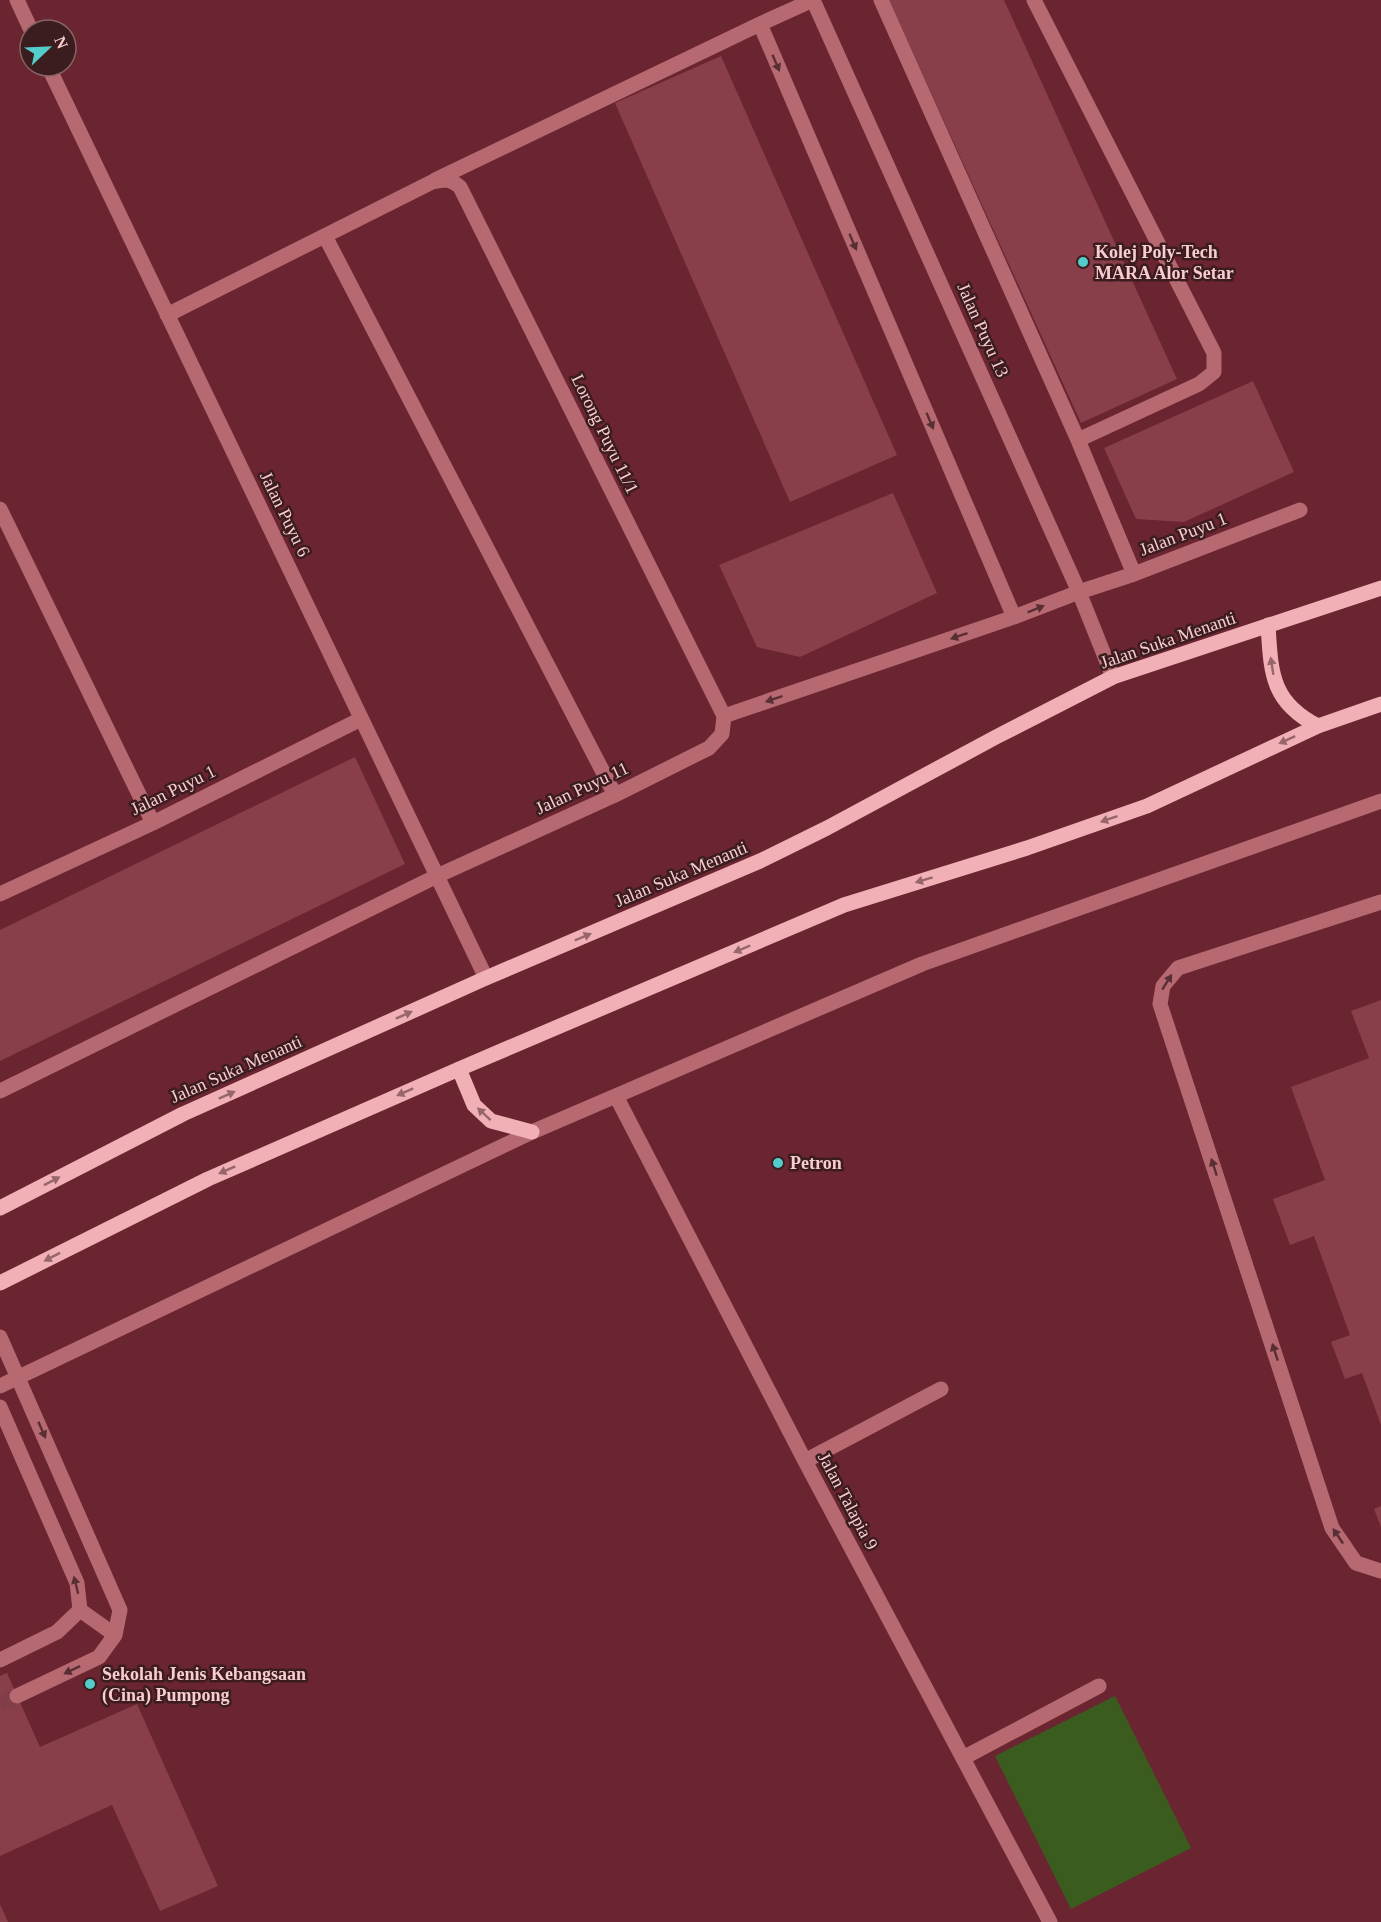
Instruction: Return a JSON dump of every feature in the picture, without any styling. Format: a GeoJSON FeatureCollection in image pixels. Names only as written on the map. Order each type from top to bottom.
{"type":"FeatureCollection","features":[{"type":"Feature","properties":{"kind":"main road","name":"Jalan Suka Menanti"},"geometry":{"type":"LineString","coordinates":[[0,1208],[183,1114],[486,978],[760,861],[1113,677],[1381,588]]}},
{"type":"Feature","properties":{"kind":"main road"},"geometry":{"type":"LineString","coordinates":[[1268,625],[1271,666],[1275,682],[1282,696],[1292,708],[1304,719],[1318,726]]}},
{"type":"Feature","properties":{"kind":"main road"},"geometry":{"type":"LineString","coordinates":[[0,1283],[207,1179],[844,905],[1027,848],[1147,806],[1318,726],[1381,704]]}},
{"type":"Feature","properties":{"kind":"main road"},"geometry":{"type":"LineString","coordinates":[[459,1069],[474,1105],[491,1121],[532,1132]]}},
{"type":"Feature","properties":{"kind":"street"},"geometry":{"type":"LineString","coordinates":[[16,0],[25,18]]}},
{"type":"Feature","properties":{"kind":"street"},"geometry":{"type":"LineString","coordinates":[[168,315],[325,236],[813,0]]}},
{"type":"Feature","properties":{"kind":"street","name":"Jalan Puyu 13"},"geometry":{"type":"LineString","coordinates":[[813,0],[1079,592],[1113,677]]}},
{"type":"Feature","properties":{"kind":"street"},"geometry":{"type":"LineString","coordinates":[[881,0],[1078,440],[1134,574]]}},
{"type":"Feature","properties":{"kind":"street"},"geometry":{"type":"LineString","coordinates":[[1034,0],[1214,353],[1214,372],[1199,384],[1078,440]]}},
{"type":"Feature","properties":{"kind":"street"},"geometry":{"type":"LineString","coordinates":[[760,24],[1014,617]]}},
{"type":"Feature","properties":{"kind":"street","name":"Jalan Puyu 6"},"geometry":{"type":"LineString","coordinates":[[54,78],[486,978]]}},
{"type":"Feature","properties":{"kind":"street","name":"Lorong Puyu 11/1"},"geometry":{"type":"LineString","coordinates":[[438,181],[454,182],[460,187],[724,716]]}},
{"type":"Feature","properties":{"kind":"street"},"geometry":{"type":"LineString","coordinates":[[325,236],[615,795]]}},
{"type":"Feature","properties":{"kind":"street"},"geometry":{"type":"LineString","coordinates":[[0,509],[153,823]]}},
{"type":"Feature","properties":{"kind":"street","name":"Jalan Puyu 1"},"geometry":{"type":"LineString","coordinates":[[724,716],[1014,617],[1300,510]]}},
{"type":"Feature","properties":{"kind":"street","name":"Jalan Puyu 11"},"geometry":{"type":"LineString","coordinates":[[0,1090],[437,876],[615,795],[709,748],[722,734],[724,716]]}},
{"type":"Feature","properties":{"kind":"street","name":"Jalan Puyu 1"},"geometry":{"type":"LineString","coordinates":[[0,894],[153,823],[362,719]]}},
{"type":"Feature","properties":{"kind":"street"},"geometry":{"type":"LineString","coordinates":[[0,1386],[532,1132],[922,964],[1381,801]]}},
{"type":"Feature","properties":{"kind":"street"},"geometry":{"type":"LineString","coordinates":[[1381,902],[1178,968],[1162,986],[1160,1004],[1332,1528],[1356,1563],[1381,1571]]}},
{"type":"Feature","properties":{"kind":"street","name":"Jalan Talapia 9"},"geometry":{"type":"LineString","coordinates":[[616,1096],[805,1461],[1050,1922]]}},
{"type":"Feature","properties":{"kind":"street"},"geometry":{"type":"LineString","coordinates":[[0,1336],[120,1610],[115,1635],[99,1657],[17,1696]]}},
{"type":"Feature","properties":{"kind":"street"},"geometry":{"type":"LineString","coordinates":[[805,1461],[941,1389]]}},
{"type":"Feature","properties":{"kind":"street"},"geometry":{"type":"LineString","coordinates":[[0,1407],[77,1583],[80,1610],[115,1635]]}},
{"type":"Feature","properties":{"kind":"street"},"geometry":{"type":"LineString","coordinates":[[0,1660],[57,1632],[80,1610]]}},
{"type":"Feature","properties":{"kind":"street"},"geometry":{"type":"LineString","coordinates":[[963,1758],[1099,1686]]}},
{"type":"Feature","properties":{"kind":"green space"},"geometry":{"type":"Polygon","coordinates":[[[1115,1696],[1191,1848],[1071,1909],[995,1756],[1115,1696]]]}},
{"type":"Feature","properties":{"kind":"building"},"geometry":{"type":"Polygon","coordinates":[[[889,0],[1004,0],[1177,379],[1081,423],[889,0]]]}},
{"type":"Feature","properties":{"kind":"building"},"geometry":{"type":"Polygon","coordinates":[[[721,56],[897,455],[790,502],[615,103],[721,56]]]}},
{"type":"Feature","properties":{"kind":"building"},"geometry":{"type":"Polygon","coordinates":[[[1253,381],[1294,472],[1184,522],[1136,519],[1104,448],[1253,381]]]}},
{"type":"Feature","properties":{"kind":"building"},"geometry":{"type":"Polygon","coordinates":[[[893,493],[937,593],[800,657],[757,647],[719,565],[893,493]]]}},
{"type":"Feature","properties":{"kind":"building"},"geometry":{"type":"Polygon","coordinates":[[[355,757],[405,864],[0,1061],[0,930],[355,757]]]}},
{"type":"Feature","properties":{"kind":"building"},"geometry":{"type":"Polygon","coordinates":[[[1381,1000],[1381,1425],[1362,1373],[1345,1379],[1331,1342],[1350,1335],[1314,1236],[1290,1245],[1273,1199],[1325,1180],[1291,1087],[1369,1058],[1351,1011],[1381,1000]]]}},
{"type":"Feature","properties":{"kind":"building"},"geometry":{"type":"Polygon","coordinates":[[[1381,1506],[1381,1527],[1374,1509],[1381,1506]]]}},
{"type":"Feature","properties":{"kind":"building"},"geometry":{"type":"Polygon","coordinates":[[[7,1673],[40,1747],[137,1704],[218,1886],[160,1911],[112,1805],[0,1856],[0,1676],[7,1673]]]}},
{"type":"Feature","properties":{"kind":"building"},"geometry":{"type":"Polygon","coordinates":[[[0,1904],[8,1922],[0,1922],[0,1904]]]}},
{"type":"Feature","properties":{"kind":"tunnel"},"geometry":{"type":"LineString","coordinates":[[0,1704],[17,1696]]}},
{"type":"Feature","properties":{"kind":"place","name":"Kolej Poly-Tech MARA Alor Setar"},"geometry":{"type":"Point","coordinates":[1083,262]}},
{"type":"Feature","properties":{"kind":"place","name":"Petron"},"geometry":{"type":"Point","coordinates":[778,1163]}},
{"type":"Feature","properties":{"kind":"place","name":"Sekolah Jenis Kebangsaan (Cina) Pumpong"},"geometry":{"type":"Point","coordinates":[90,1684]}}]}
